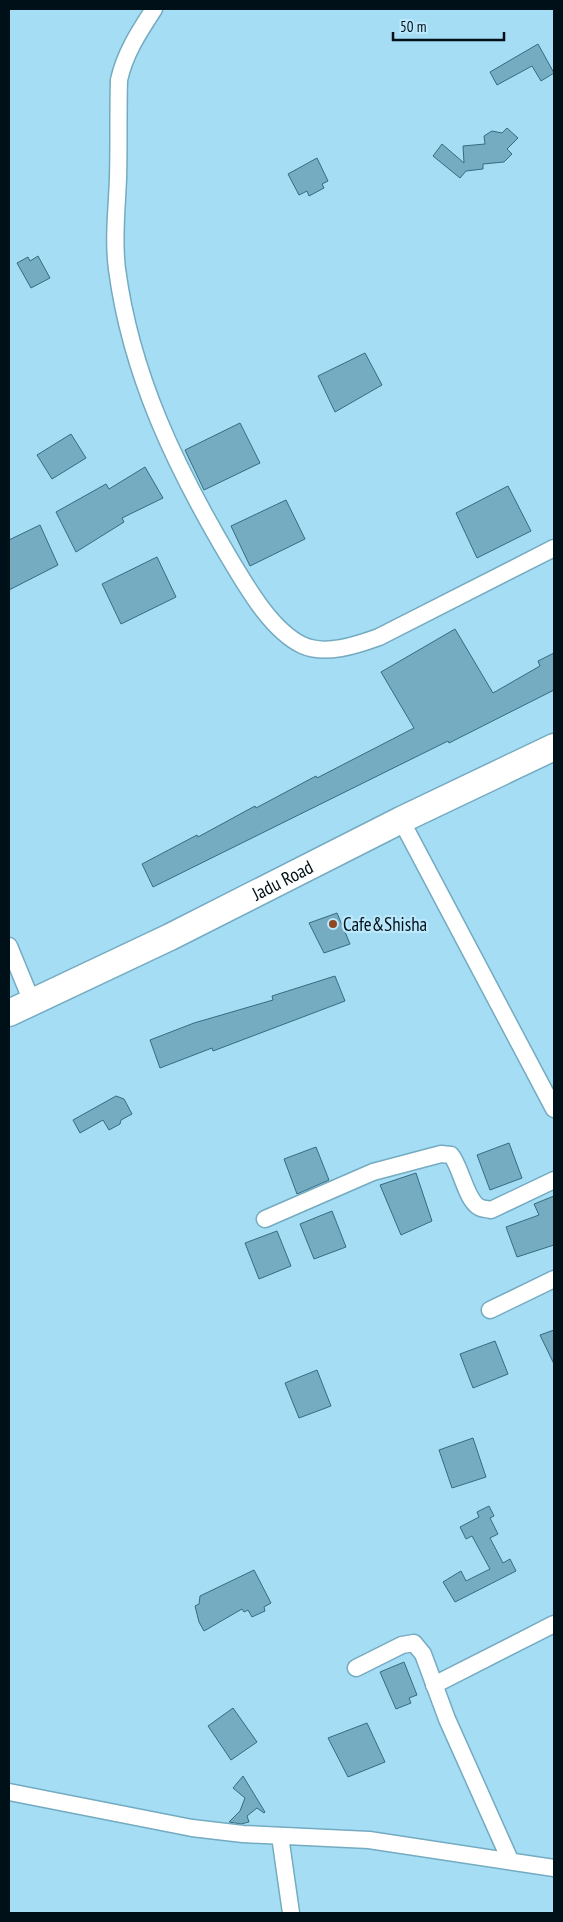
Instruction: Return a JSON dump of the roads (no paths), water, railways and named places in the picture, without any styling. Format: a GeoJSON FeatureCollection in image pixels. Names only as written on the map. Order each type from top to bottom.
{"type":"FeatureCollection","features":[{"type":"Feature","properties":{"kind":"highway","name":"Jadu Road"},"geometry":{"type":"LineString","coordinates":[[20,1008],[170,938],[401,820],[554,747]]}},
{"type":"Feature","properties":{"kind":"street"},"geometry":{"type":"LineString","coordinates":[[154,9],[128,50],[122,64],[119,80],[117,267],[124,314],[139,368],[183,476],[206,518],[253,594],[278,627],[303,645],[329,648],[350,646],[379,637],[554,548]]}},
{"type":"Feature","properties":{"kind":"street"},"geometry":{"type":"LineString","coordinates":[[401,820],[554,1109]]}},
{"type":"Feature","properties":{"kind":"street"},"geometry":{"type":"LineString","coordinates":[[9,946],[20,1008]]}},
{"type":"Feature","properties":{"kind":"street"},"geometry":{"type":"LineString","coordinates":[[265,1219],[373,1172],[441,1154],[451,1155],[456,1162],[472,1199],[478,1207],[491,1210],[554,1180]]}},
{"type":"Feature","properties":{"kind":"street"},"geometry":{"type":"LineString","coordinates":[[490,1310],[554,1279]]}},
{"type":"Feature","properties":{"kind":"street"},"geometry":{"type":"LineString","coordinates":[[434,1684],[554,1624]]}},
{"type":"Feature","properties":{"kind":"street"},"geometry":{"type":"LineString","coordinates":[[356,1668],[402,1645],[414,1643],[423,1654],[447,1719],[510,1860]]}},
{"type":"Feature","properties":{"kind":"street"},"geometry":{"type":"LineString","coordinates":[[9,1792],[192,1828],[243,1834],[369,1840],[554,1868]]}},
{"type":"Feature","properties":{"kind":"street"},"geometry":{"type":"LineString","coordinates":[[280,1836],[291,1913]]}},
{"type":"Feature","properties":{"kind":"place","name":"Cafe&Shisha"},"geometry":{"type":"Point","coordinates":[333,924]}}]}
